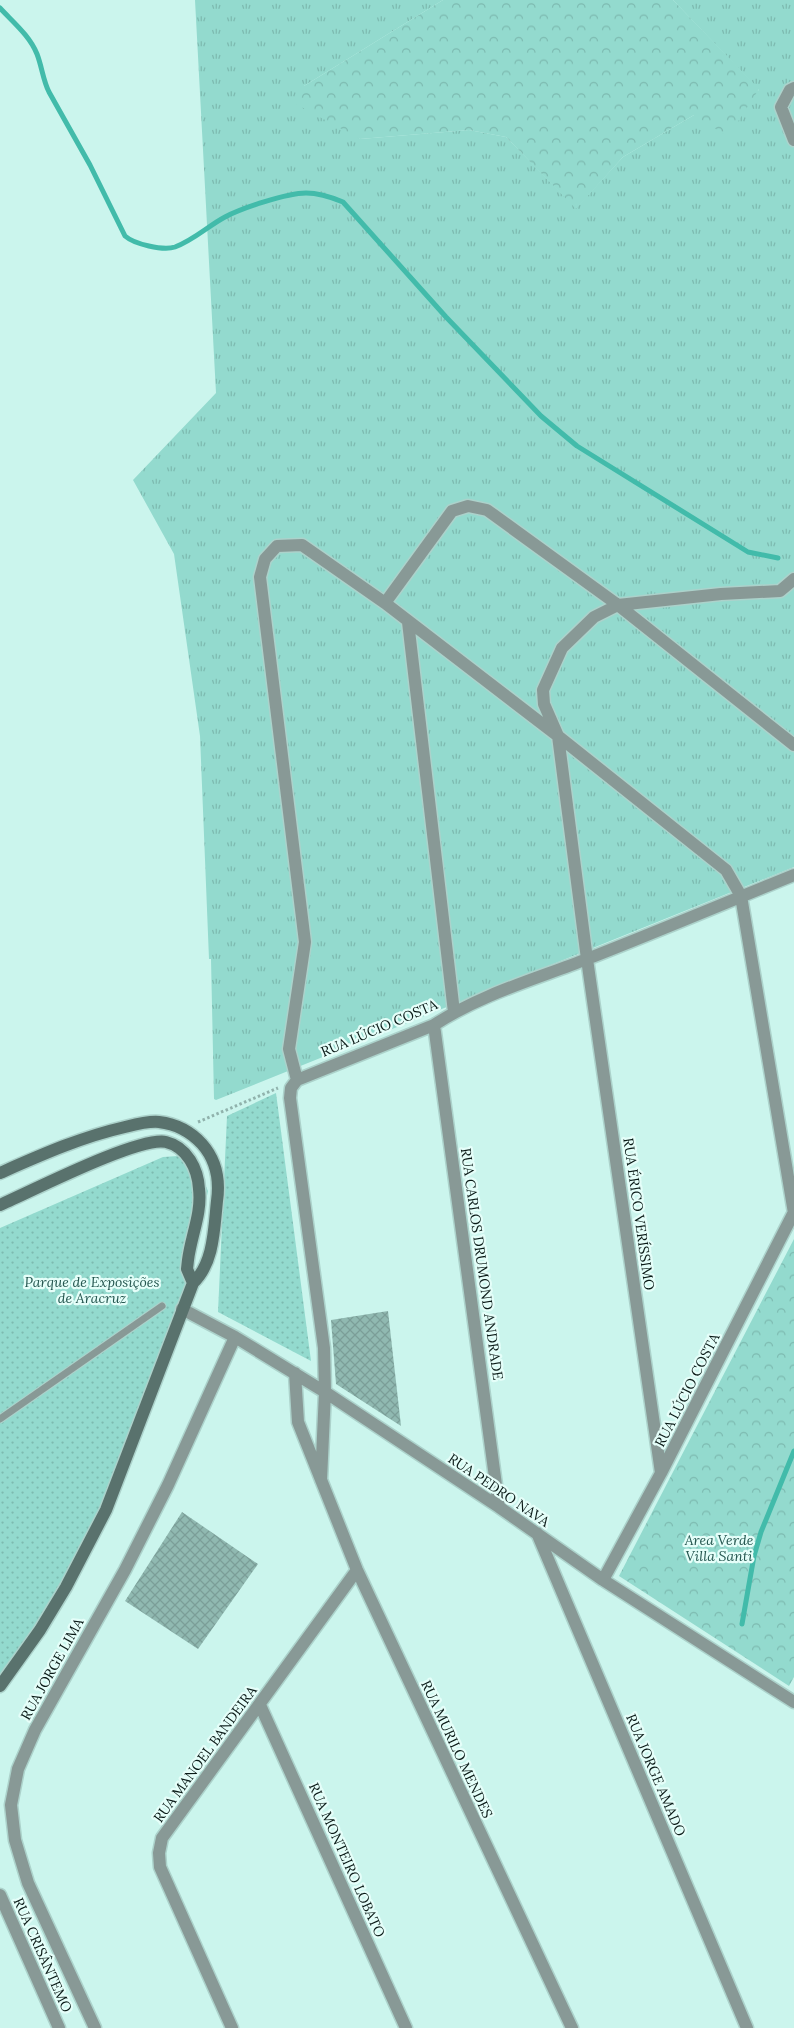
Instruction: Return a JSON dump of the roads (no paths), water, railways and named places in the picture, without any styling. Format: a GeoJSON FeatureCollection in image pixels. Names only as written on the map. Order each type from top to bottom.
{"type":"FeatureCollection","features":[{"type":"Feature","properties":{"kind":"street"},"geometry":{"type":"LineString","coordinates":[[794,88],[790,90],[781,107],[794,140]]}},
{"type":"Feature","properties":{"kind":"street"},"geometry":{"type":"LineString","coordinates":[[385,603],[452,511],[468,506],[487,510],[618,604],[794,745]]}},
{"type":"Feature","properties":{"kind":"street"},"geometry":{"type":"LineString","coordinates":[[325,1392],[324,1348],[290,1098],[291,1088],[297,1080],[289,1049],[305,942],[260,577],[265,559],[277,546],[302,545],[385,603],[558,736],[726,870],[741,896],[794,1213]]}},
{"type":"Feature","properties":{"kind":"street"},"geometry":{"type":"LineString","coordinates":[[558,736],[544,704],[543,690],[562,648],[594,616],[618,604],[721,594],[780,591],[794,580]]}},
{"type":"Feature","properties":{"kind":"street"},"geometry":{"type":"LineString","coordinates":[[408,622],[454,1012]]}},
{"type":"Feature","properties":{"kind":"street","name":"RUA ÉRICO VERÍSSIMO"},"geometry":{"type":"LineString","coordinates":[[558,736],[587,959],[662,1473]]}},
{"type":"Feature","properties":{"kind":"street","name":"RUA LÚCIO COSTA"},"geometry":{"type":"LineString","coordinates":[[297,1080],[434,1024],[454,1012],[493,994],[587,959],[794,875]]}},
{"type":"Feature","properties":{"kind":"street","name":"RUA CARLOS DRUMOND ANDRADE"},"geometry":{"type":"LineString","coordinates":[[434,1024],[499,1507]]}},
{"type":"Feature","properties":{"kind":"street"},"geometry":{"type":"LineString","coordinates":[[0,1173],[70,1142],[110,1130],[147,1122],[160,1122],[182,1129],[203,1146],[216,1168],[218,1199],[206,1267],[193,1283],[182,1309],[106,1510],[66,1587],[40,1630],[0,1686]]}},
{"type":"Feature","properties":{"kind":"street"},"geometry":{"type":"LineString","coordinates":[[0,1206],[141,1144],[165,1142],[183,1151],[188,1156],[196,1174],[200,1200],[189,1249],[187,1269],[193,1283]]}},
{"type":"Feature","properties":{"kind":"street","name":"RUA LÚCIO COSTA"},"geometry":{"type":"LineString","coordinates":[[603,1580],[662,1473],[794,1213]]}},
{"type":"Feature","properties":{"kind":"street","name":"RUA PEDRO NAVA"},"geometry":{"type":"LineString","coordinates":[[182,1309],[235,1337],[325,1392],[499,1507],[603,1580],[794,1702]]}},
{"type":"Feature","properties":{"kind":"street","name":"RUA JORGE LIMA"},"geometry":{"type":"LineString","coordinates":[[96,2028],[28,1883],[15,1840],[11,1805],[18,1769],[35,1730],[125,1570],[168,1485],[235,1337]]}},
{"type":"Feature","properties":{"kind":"street","name":"RUA MURILO MENDES"},"geometry":{"type":"LineString","coordinates":[[294,1373],[298,1422],[357,1570],[567,2026]]}},
{"type":"Feature","properties":{"kind":"street","name":"RUA MURILO MENDES"},"geometry":{"type":"LineString","coordinates":[[320,1480],[325,1392]]}},
{"type":"Feature","properties":{"kind":"street","name":"RUA JORGE AMADO"},"geometry":{"type":"LineString","coordinates":[[536,1533],[747,2028]]}},
{"type":"Feature","properties":{"kind":"street","name":"RUA MANOEL BANDEIRA"},"geometry":{"type":"LineString","coordinates":[[232,2028],[160,1867],[159,1853],[162,1838],[357,1570]]}},
{"type":"Feature","properties":{"kind":"street","name":"RUA MONTEIRO LOBATO"},"geometry":{"type":"LineString","coordinates":[[260,1705],[406,2028]]}},
{"type":"Feature","properties":{"kind":"street","name":"RUA CRISÂNTEMO"},"geometry":{"type":"LineString","coordinates":[[0,1895],[59,2028]]}},
{"type":"Feature","properties":{"kind":"lane"},"geometry":{"type":"LineString","coordinates":[[0,1419],[162,1306]]}},
{"type":"Feature","properties":{"kind":"waterway"},"geometry":{"type":"LineString","coordinates":[[0,8],[34,47],[49,92],[90,165],[125,236],[129,239],[149,246],[170,248],[188,241],[233,213],[277,198],[311,193],[343,202],[446,317],[541,416],[577,446],[748,552],[778,558]]}},
{"type":"Feature","properties":{"kind":"waterway"},"geometry":{"type":"LineString","coordinates":[[742,1624],[754,1556],[761,1532],[794,1451]]}},
{"type":"Feature","properties":{"kind":"park label","name":"Parque de Exposições de Aracruz"},"geometry":{"type":"Point","coordinates":[92,1290]}},
{"type":"Feature","properties":{"kind":"park label","name":"Area Verde Villa Santi"},"geometry":{"type":"Point","coordinates":[719,1548]}}]}
